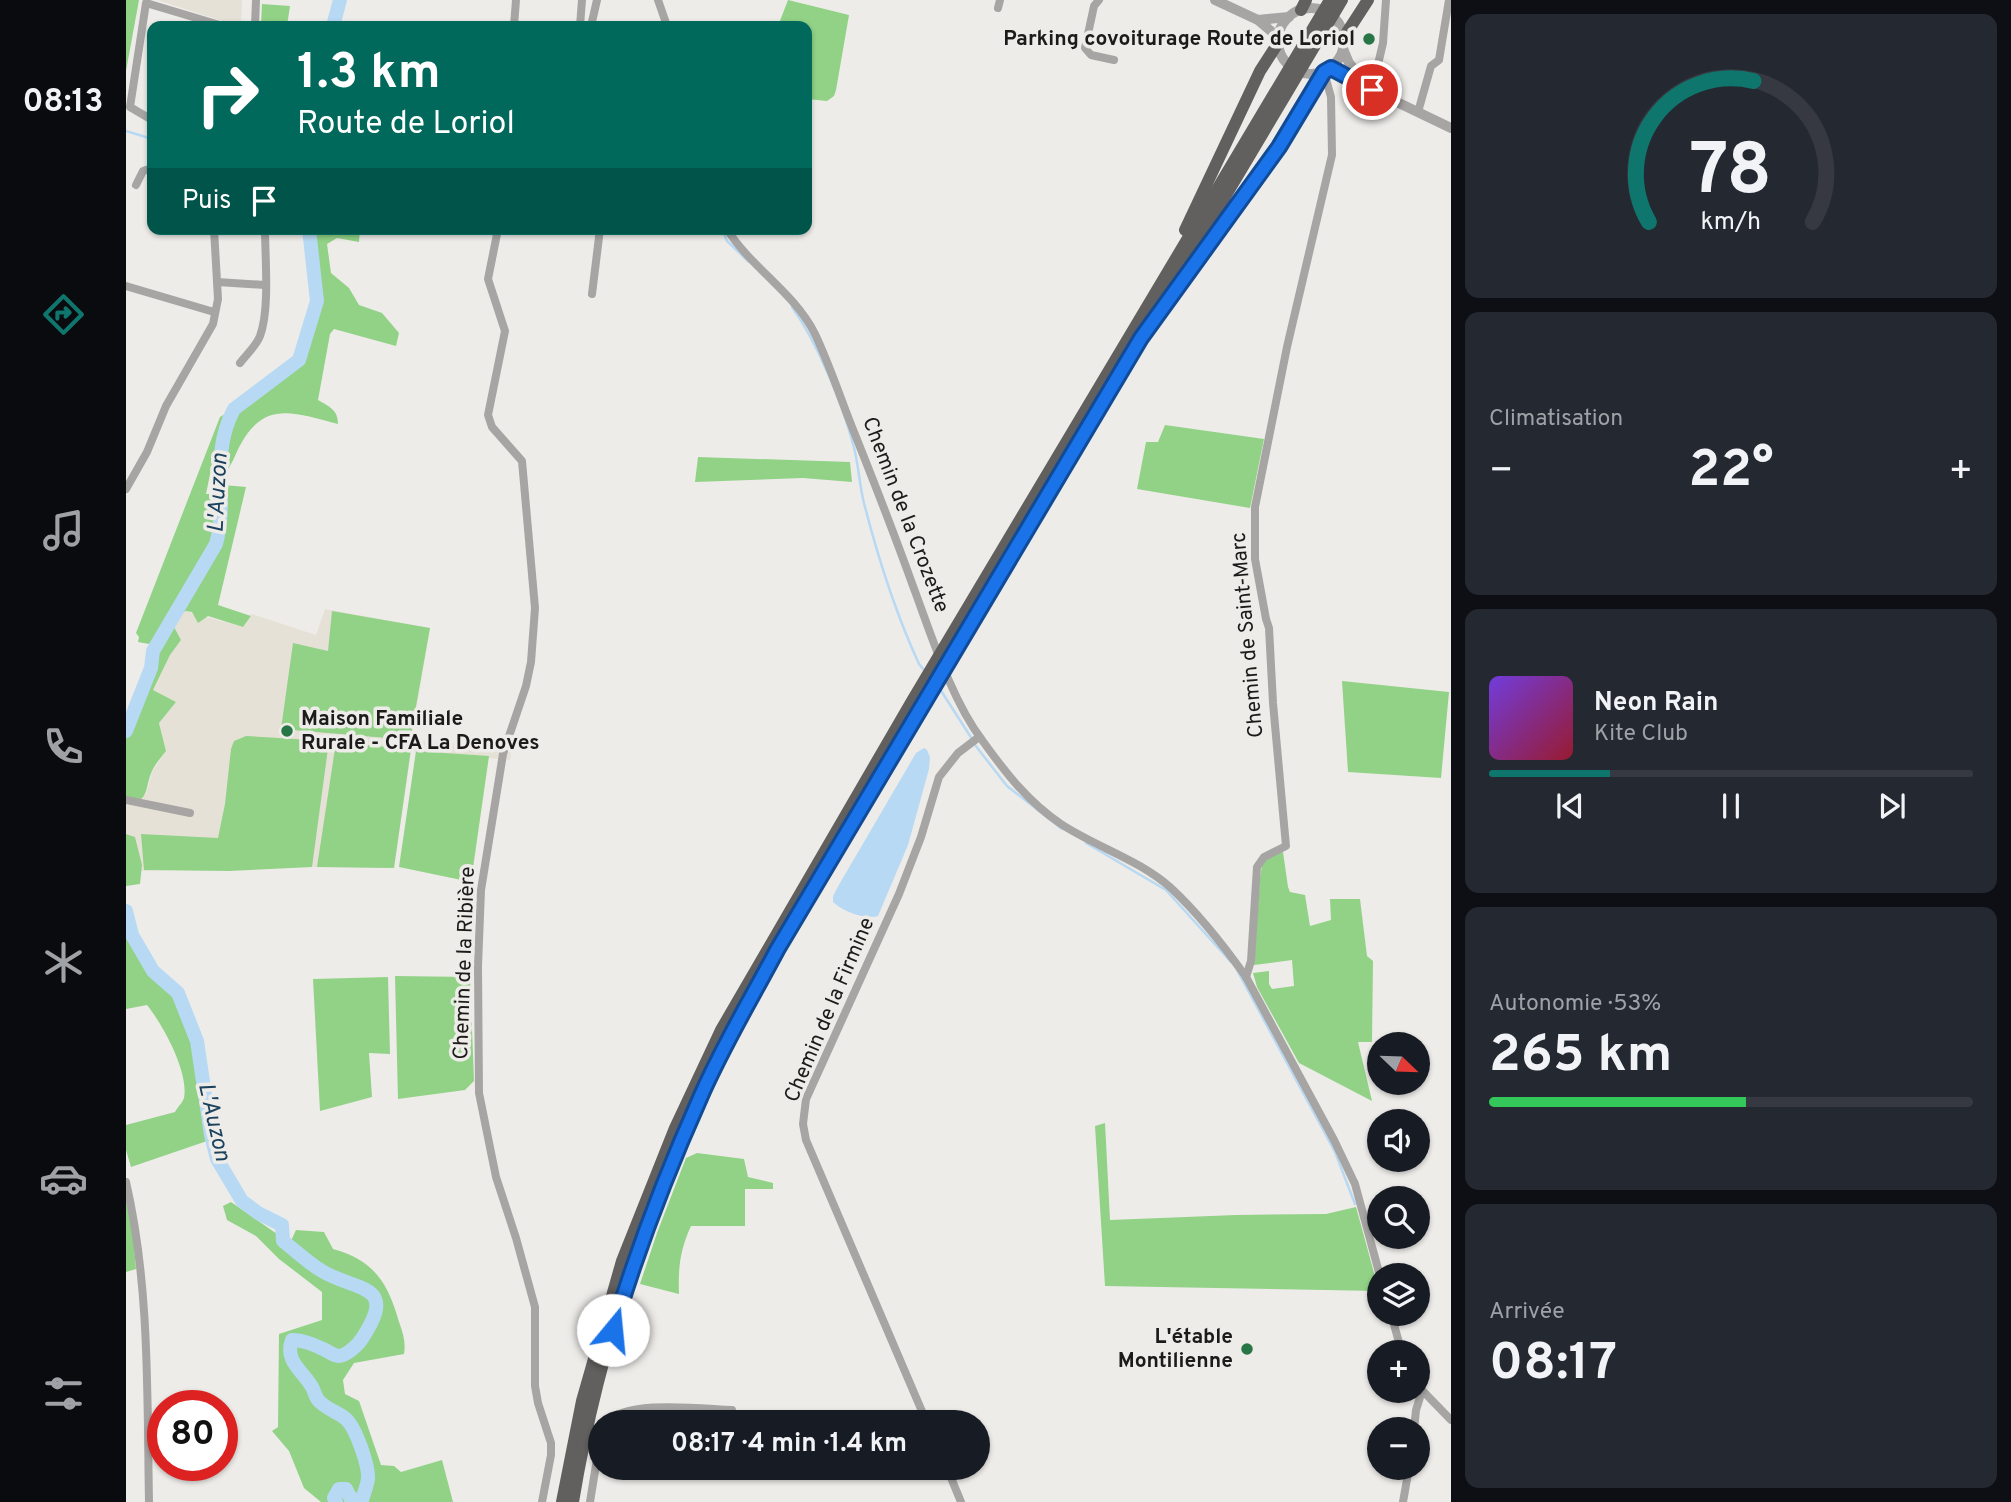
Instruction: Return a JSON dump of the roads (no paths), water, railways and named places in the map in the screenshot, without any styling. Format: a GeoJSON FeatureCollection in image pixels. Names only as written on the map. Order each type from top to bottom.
{"type":"FeatureCollection","features":[{"type":"Feature","properties":{"kind":"highway"},"geometry":{"type":"LineString","coordinates":[[573,1502],[594,1398],[629,1278],[659,1193],[700,1096],[777,950],[914,721],[968,620],[1330,0]]}},
{"type":"Feature","properties":{"kind":"highway"},"geometry":{"type":"LineString","coordinates":[[1136,336],[1342,0]]}},
{"type":"Feature","properties":{"kind":"highway"},"geometry":{"type":"LineString","coordinates":[[1343,38],[1368,0]]}},
{"type":"Feature","properties":{"kind":"highway"},"geometry":{"type":"LineString","coordinates":[[1136,336],[1260,71],[1279,45]]}},
{"type":"Feature","properties":{"kind":"highway"},"geometry":{"type":"LineString","coordinates":[[1136,336],[1279,147],[1324,71]]}},
{"type":"Feature","properties":{"kind":"highway"},"geometry":{"type":"LineString","coordinates":[[562,1502],[582,1401],[622,1261],[674,1128],[721,1030],[912,701],[968,620]]}},
{"type":"Feature","properties":{"kind":"street"},"geometry":{"type":"LineString","coordinates":[[255,21],[256,0]]}},
{"type":"Feature","properties":{"kind":"street"},"geometry":{"type":"LineString","coordinates":[[514,21],[516,0]]}},
{"type":"Feature","properties":{"kind":"street"},"geometry":{"type":"LineString","coordinates":[[580,21],[582,0]]}},
{"type":"Feature","properties":{"kind":"street"},"geometry":{"type":"LineString","coordinates":[[592,21],[597,0]]}},
{"type":"Feature","properties":{"kind":"street"},"geometry":{"type":"LineString","coordinates":[[658,0],[665,21]]}},
{"type":"Feature","properties":{"kind":"street"},"geometry":{"type":"LineString","coordinates":[[1099,0],[1094,6],[1085,48],[1091,55],[1114,60]]}},
{"type":"Feature","properties":{"kind":"street"},"geometry":{"type":"LineString","coordinates":[[1215,0],[1258,20],[1297,71],[1307,74],[1324,71],[1339,60],[1343,38]]}},
{"type":"Feature","properties":{"kind":"street"},"geometry":{"type":"LineString","coordinates":[[1372,90],[1383,43],[1386,0]]}},
{"type":"Feature","properties":{"kind":"street"},"geometry":{"type":"LineString","coordinates":[[1418,113],[1431,66],[1439,60],[1448,0]]}},
{"type":"Feature","properties":{"kind":"street"},"geometry":{"type":"LineString","coordinates":[[147,117],[130,107],[146,3],[205,21]]}},
{"type":"Feature","properties":{"kind":"street"},"geometry":{"type":"LineString","coordinates":[[1279,45],[1282,27],[1289,17],[1305,6],[1326,12],[1333,16],[1357,75],[1372,90]]}},
{"type":"Feature","properties":{"kind":"street"},"geometry":{"type":"LineString","coordinates":[[1258,20],[1289,17]]}},
{"type":"Feature","properties":{"kind":"street"},"geometry":{"type":"LineString","coordinates":[[1324,71],[1372,90],[1451,128]]}},
{"type":"Feature","properties":{"kind":"street","name":"Chemin de Saint-Marc"},"geometry":{"type":"LineString","coordinates":[[1246,977],[1251,961],[1258,867],[1264,857],[1286,846],[1269,628],[1255,559],[1255,507],[1296,308],[1332,155],[1331,97],[1324,71]]}},
{"type":"Feature","properties":{"kind":"street"},"geometry":{"type":"LineString","coordinates":[[136,186],[143,171],[147,170]]}},
{"type":"Feature","properties":{"kind":"street"},"geometry":{"type":"LineString","coordinates":[[126,489],[147,452],[166,406],[213,324],[218,299],[214,235]]}},
{"type":"Feature","properties":{"kind":"street"},"geometry":{"type":"LineString","coordinates":[[240,363],[255,346],[261,334],[265,235]]}},
{"type":"Feature","properties":{"kind":"street","name":"Chemin de la Ribière"},"geometry":{"type":"LineString","coordinates":[[497,235],[488,279],[505,331],[488,415],[492,427],[523,461],[535,608],[531,662],[526,686],[503,754],[481,890],[478,966],[479,1093],[496,1177],[535,1307],[535,1387],[551,1443],[542,1502]]}},
{"type":"Feature","properties":{"kind":"street"},"geometry":{"type":"LineString","coordinates":[[592,294],[599,235]]}},
{"type":"Feature","properties":{"kind":"street","name":"Chemin de la Crozette"},"geometry":{"type":"LineString","coordinates":[[731,235],[738,246],[792,299],[814,332],[883,501],[933,641],[979,737],[1031,801],[1062,824],[1145,870],[1170,888],[1229,953],[1246,977],[1355,1184],[1376,1263]]}},
{"type":"Feature","properties":{"kind":"street"},"geometry":{"type":"LineString","coordinates":[[217,282],[265,285]]}},
{"type":"Feature","properties":{"kind":"street"},"geometry":{"type":"LineString","coordinates":[[126,286],[214,312]]}},
{"type":"Feature","properties":{"kind":"street","name":"Chemin de la Firmine"},"geometry":{"type":"LineString","coordinates":[[921,1410],[806,1140],[803,1112],[806,1099],[910,867],[939,777],[958,753],[979,737]]}},
{"type":"Feature","properties":{"kind":"street"},"geometry":{"type":"LineString","coordinates":[[126,800],[190,813]]}},
{"type":"Feature","properties":{"kind":"street"},"geometry":{"type":"LineString","coordinates":[[126,1182],[136,1226],[149,1394],[149,1502]]}},
{"type":"Feature","properties":{"kind":"street"},"geometry":{"type":"LineString","coordinates":[[1430,1399],[1451,1420]]}},
{"type":"Feature","properties":{"kind":"street"},"geometry":{"type":"LineString","coordinates":[[637,1410],[652,1406],[732,1410]]}},
{"type":"Feature","properties":{"kind":"street"},"geometry":{"type":"LineString","coordinates":[[590,1502],[594,1480]]}},
{"type":"Feature","properties":{"kind":"street"},"geometry":{"type":"LineString","coordinates":[[952,1480],[961,1502]]}},
{"type":"Feature","properties":{"kind":"street"},"geometry":{"type":"LineString","coordinates":[[1404,1502],[1407,1480]]}},
{"type":"Feature","properties":{"kind":"water"},"geometry":{"type":"Polygon","coordinates":[[[924,748],[930,757],[929,769],[908,845],[878,916],[860,916],[848,911],[833,902],[833,896],[916,753],[924,748]]]}},
{"type":"Feature","properties":{"kind":"waterway","name":"L'Auzon"},"geometry":{"type":"LineString","coordinates":[[334,21],[340,0]]}},
{"type":"Feature","properties":{"kind":"waterway"},"geometry":{"type":"LineString","coordinates":[[126,131],[147,137]]}},
{"type":"Feature","properties":{"kind":"waterway","name":"L'Auzon"},"geometry":{"type":"LineString","coordinates":[[126,731],[151,668],[153,651],[216,544],[221,510],[222,443],[234,409],[299,360],[317,301],[310,235]]}},
{"type":"Feature","properties":{"kind":"waterway"},"geometry":{"type":"LineString","coordinates":[[724,235],[727,241],[749,262]]}},
{"type":"Feature","properties":{"kind":"waterway"},"geometry":{"type":"LineString","coordinates":[[792,307],[828,373],[842,410],[855,452],[863,499],[882,567],[903,626],[924,670]]}},
{"type":"Feature","properties":{"kind":"waterway"},"geometry":{"type":"LineString","coordinates":[[938,686],[972,739]]}},
{"type":"Feature","properties":{"kind":"waterway"},"geometry":{"type":"LineString","coordinates":[[975,745],[1007,786],[1062,829]]}},
{"type":"Feature","properties":{"kind":"waterway"},"geometry":{"type":"LineString","coordinates":[[1086,843],[1166,890],[1231,962]]}},
{"type":"Feature","properties":{"kind":"waterway","name":"L'Auzon"},"geometry":{"type":"LineString","coordinates":[[126,911],[132,935],[153,971],[178,993],[197,1041],[217,1159],[242,1201],[282,1225],[283,1241],[312,1264],[335,1278],[360,1287],[375,1298],[373,1320],[359,1343],[345,1354],[336,1355],[296,1340],[292,1340],[290,1347],[292,1360],[318,1399],[350,1424],[364,1457],[368,1479],[362,1500],[351,1499],[346,1489],[339,1489],[334,1498],[336,1502]]}},
{"type":"Feature","properties":{"kind":"waterway"},"geometry":{"type":"LineString","coordinates":[[1237,970],[1335,1152],[1355,1204]]}},
{"type":"Feature","properties":{"kind":"place","name":"Parking covoiturage Route de Loriol"},"geometry":{"type":"Point","coordinates":[1369,39]}},
{"type":"Feature","properties":{"kind":"place","name":"Maison Familiale Rurale - CFA La Denoves"},"geometry":{"type":"Point","coordinates":[287,731]}},
{"type":"Feature","properties":{"kind":"place","name":"L'étable Montilienne"},"geometry":{"type":"Point","coordinates":[1247,1349]}}]}
